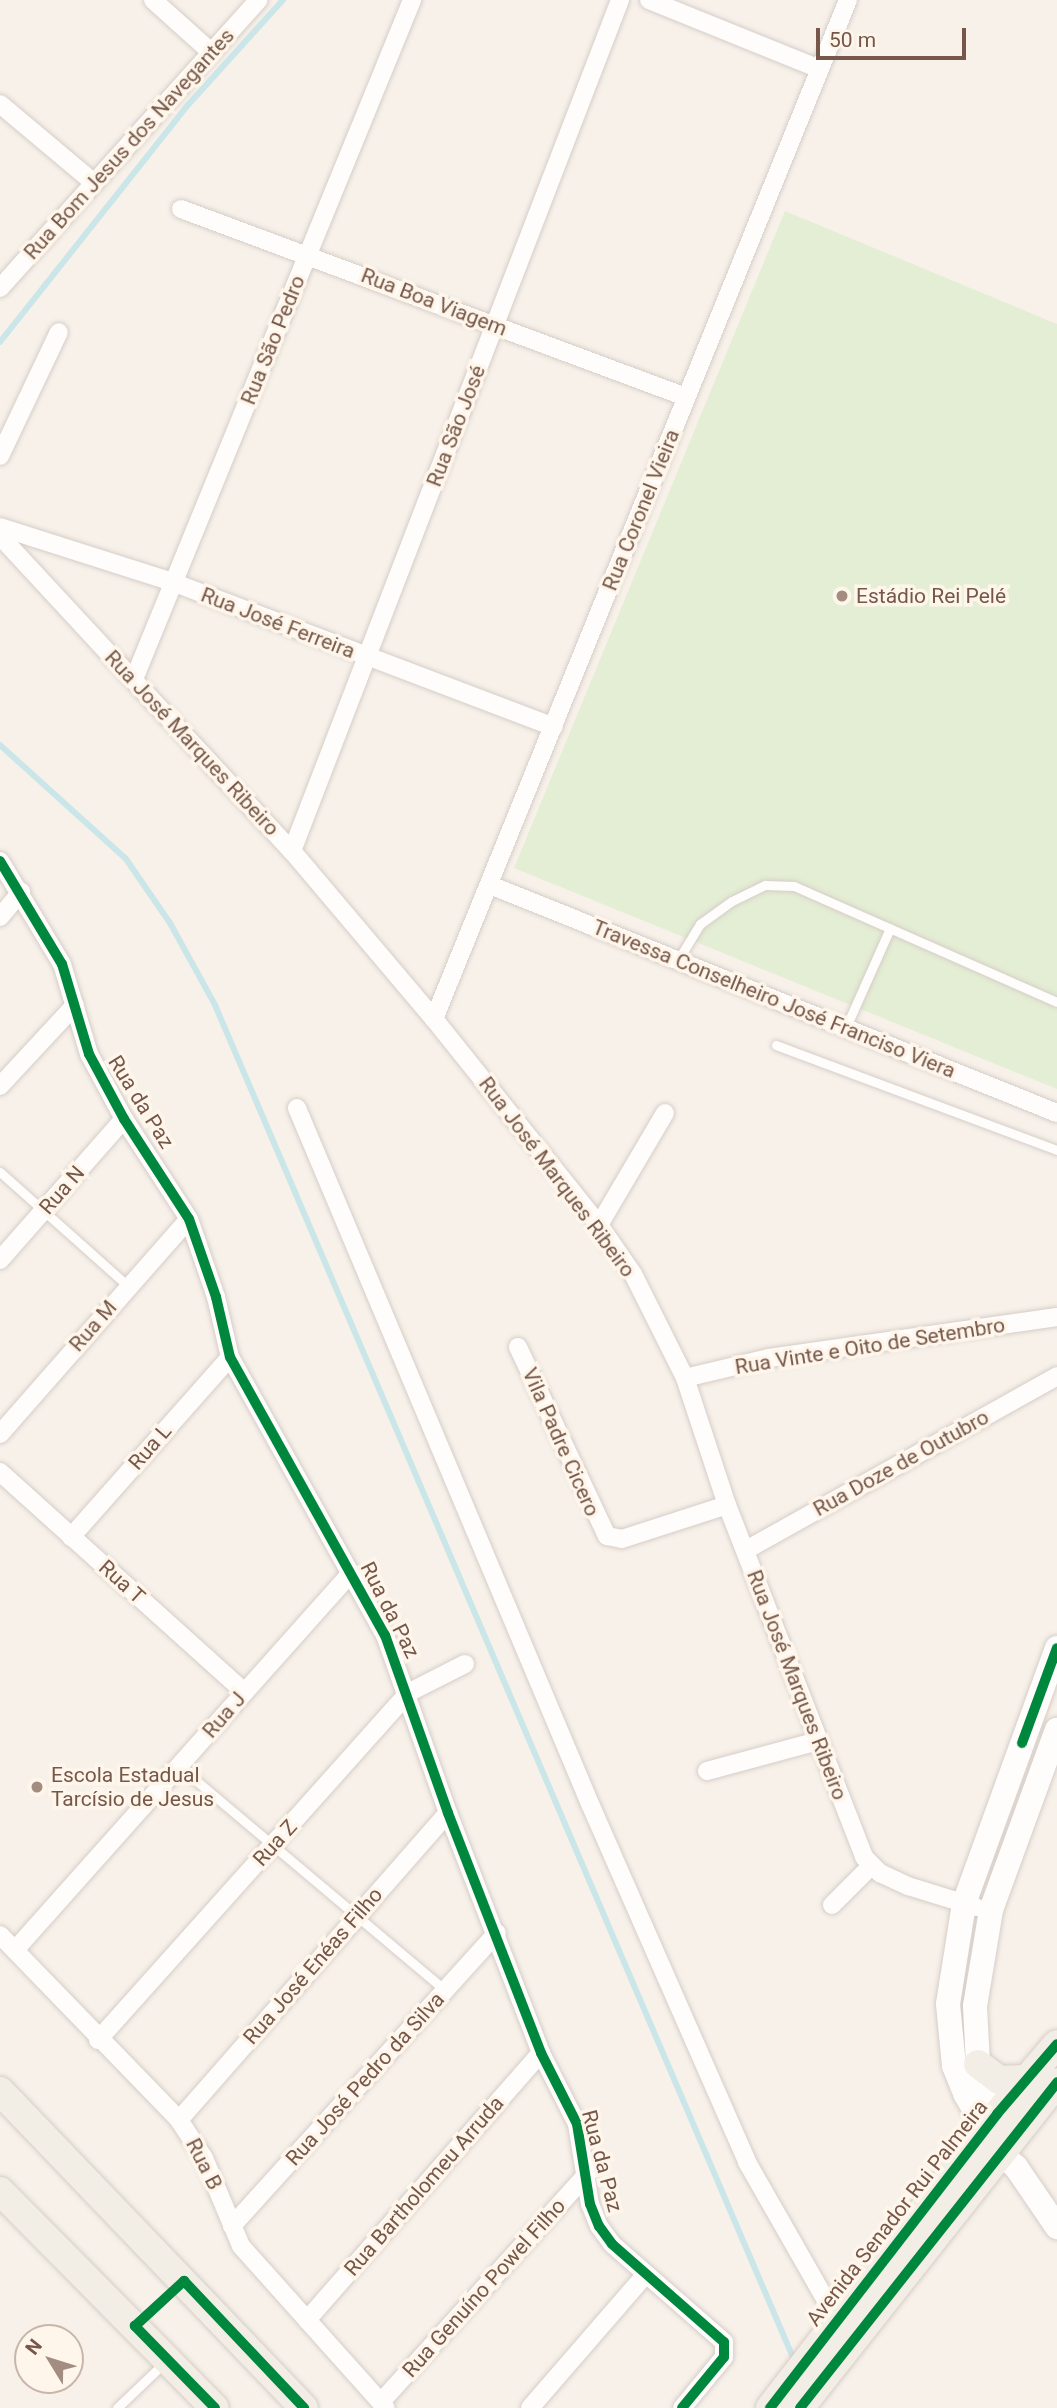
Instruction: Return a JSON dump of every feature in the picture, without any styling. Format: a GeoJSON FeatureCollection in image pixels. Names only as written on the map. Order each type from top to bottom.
{"type":"FeatureCollection","features":[{"type":"Feature","properties":{"kind":"main road"},"geometry":{"type":"LineString","coordinates":[[1057,1648],[964,1904],[948,2004],[948,2035],[954,2066],[1057,2227]]}},
{"type":"Feature","properties":{"kind":"main road"},"geometry":{"type":"LineString","coordinates":[[1001,2140],[978,2064],[975,2006],[991,1910],[1057,1730]]}},
{"type":"Feature","properties":{"kind":"main road","name":"Avenida Senador Rui Palmeira"},"geometry":{"type":"LineString","coordinates":[[1001,2140],[1027,2079],[1057,2044]]}},
{"type":"Feature","properties":{"kind":"main road"},"geometry":{"type":"LineString","coordinates":[[978,2064],[999,2080],[1027,2079]]}},
{"type":"Feature","properties":{"kind":"main road","name":"Avenida Senador Rui Palmeira"},"geometry":{"type":"LineString","coordinates":[[770,2408],[888,2276],[1001,2140],[1057,2082]]}},
{"type":"Feature","properties":{"kind":"main road"},"geometry":{"type":"LineString","coordinates":[[0,2091],[304,2408]]}},
{"type":"Feature","properties":{"kind":"main road"},"geometry":{"type":"LineString","coordinates":[[0,2191],[215,2408]]}},
{"type":"Feature","properties":{"kind":"main road","name":"Avenida Senador Rui Palmeira"},"geometry":{"type":"LineString","coordinates":[[800,2408],[834,2338]]}},
{"type":"Feature","properties":{"kind":"street"},"geometry":{"type":"LineString","coordinates":[[153,0],[212,53]]}},
{"type":"Feature","properties":{"kind":"street","name":"Rua Bom Jesus dos Navegantes"},"geometry":{"type":"LineString","coordinates":[[0,288],[258,0]]}},
{"type":"Feature","properties":{"kind":"street","name":"Rua São Pedro"},"geometry":{"type":"LineString","coordinates":[[134,679],[412,0]]}},
{"type":"Feature","properties":{"kind":"street","name":"Rua São José"},"geometry":{"type":"LineString","coordinates":[[292,851],[620,0]]}},
{"type":"Feature","properties":{"kind":"street"},"geometry":{"type":"LineString","coordinates":[[649,0],[820,69]]}},
{"type":"Feature","properties":{"kind":"street","name":"Rua Coronel Vieira"},"geometry":{"type":"LineString","coordinates":[[434,1019],[848,0]]}},
{"type":"Feature","properties":{"kind":"street"},"geometry":{"type":"LineString","coordinates":[[0,104],[94,183]]}},
{"type":"Feature","properties":{"kind":"street","name":"Rua Boa Viagem"},"geometry":{"type":"LineString","coordinates":[[181,209],[686,397]]}},
{"type":"Feature","properties":{"kind":"street"},"geometry":{"type":"LineString","coordinates":[[0,456],[60,332]]}},
{"type":"Feature","properties":{"kind":"street","name":"Rua José Ferreira"},"geometry":{"type":"LineString","coordinates":[[0,527],[175,583],[554,727]]}},
{"type":"Feature","properties":{"kind":"street","name":"Rua José Marques Ribeiro"},"geometry":{"type":"LineString","coordinates":[[0,536],[292,851],[434,1019],[599,1225],[633,1275],[685,1378],[727,1504],[746,1550],[809,1744],[872,1866]]}},
{"type":"Feature","properties":{"kind":"street","name":"Rua da Paz"},"geometry":{"type":"LineString","coordinates":[[0,861],[22,892],[62,964],[89,1054],[124,1119],[161,1170],[189,1219],[216,1297],[230,1357],[385,1635],[408,1693],[448,1813],[497,1933],[541,2053],[577,2124],[588,2173],[590,2204],[599,2226],[646,2274],[717,2332],[726,2350],[716,2367],[682,2408]]}},
{"type":"Feature","properties":{"kind":"street","name":"Travessa Conselheiro José Franciso Viera"},"geometry":{"type":"LineString","coordinates":[[490,885],[1057,1113]]}},
{"type":"Feature","properties":{"kind":"street"},"geometry":{"type":"LineString","coordinates":[[0,917],[22,892]]}},
{"type":"Feature","properties":{"kind":"street"},"geometry":{"type":"LineString","coordinates":[[0,1086],[75,1005]]}},
{"type":"Feature","properties":{"kind":"street"},"geometry":{"type":"LineString","coordinates":[[297,1108],[591,1806],[747,2162],[834,2338]]}},
{"type":"Feature","properties":{"kind":"street"},"geometry":{"type":"LineString","coordinates":[[599,1225],[665,1113]]}},
{"type":"Feature","properties":{"kind":"street","name":"Rua N"},"geometry":{"type":"LineString","coordinates":[[0,1260],[124,1119]]}},
{"type":"Feature","properties":{"kind":"street","name":"Rua M"},"geometry":{"type":"LineString","coordinates":[[0,1434],[189,1219]]}},
{"type":"Feature","properties":{"kind":"street","name":"Rua Vinte e Oito de Setembro"},"geometry":{"type":"LineString","coordinates":[[685,1378],[769,1358],[1057,1317]]}},
{"type":"Feature","properties":{"kind":"street","name":"Vila Padre Cicero"},"geometry":{"type":"LineString","coordinates":[[518,1347],[607,1535],[622,1539],[727,1504]]}},
{"type":"Feature","properties":{"kind":"street","name":"Rua L"},"geometry":{"type":"LineString","coordinates":[[71,1536],[230,1357]]}},
{"type":"Feature","properties":{"kind":"street","name":"Rua Doze de Outubro"},"geometry":{"type":"LineString","coordinates":[[746,1550],[1057,1376]]}},
{"type":"Feature","properties":{"kind":"street","name":"Rua T"},"geometry":{"type":"LineString","coordinates":[[0,1472],[244,1692]]}},
{"type":"Feature","properties":{"kind":"street","name":"Rua J"},"geometry":{"type":"LineString","coordinates":[[15,1951],[350,1574]]}},
{"type":"Feature","properties":{"kind":"street","name":"Rua Z"},"geometry":{"type":"LineString","coordinates":[[98,2040],[408,1693],[465,1664]]}},
{"type":"Feature","properties":{"kind":"street"},"geometry":{"type":"LineString","coordinates":[[707,1771],[809,1744]]}},
{"type":"Feature","properties":{"kind":"street","name":"Rua José Enéas Filho"},"geometry":{"type":"LineString","coordinates":[[179,2120],[448,1813]]}},
{"type":"Feature","properties":{"kind":"street"},"geometry":{"type":"LineString","coordinates":[[832,1905],[872,1866],[908,1886],[991,1910]]}},
{"type":"Feature","properties":{"kind":"street","name":"Rua José Pedro da Silva"},"geometry":{"type":"LineString","coordinates":[[232,2226],[497,1933]]}},
{"type":"Feature","properties":{"kind":"street","name":"Rua B"},"geometry":{"type":"LineString","coordinates":[[0,1936],[98,2040],[179,2120],[204,2158],[241,2246],[384,2405]]}},
{"type":"Feature","properties":{"kind":"street","name":"Rua Bartholomeu Arruda"},"geometry":{"type":"LineString","coordinates":[[307,2320],[541,2053]]}},
{"type":"Feature","properties":{"kind":"street","name":"Rua Genuíno Powel Filho"},"geometry":{"type":"LineString","coordinates":[[384,2405],[588,2173]]}},
{"type":"Feature","properties":{"kind":"street"},"geometry":{"type":"LineString","coordinates":[[530,2408],[646,2274]]}},
{"type":"Feature","properties":{"kind":"lane"},"geometry":{"type":"LineString","coordinates":[[678,960],[700,924],[732,901],[765,885],[794,886],[1057,1002]]}},
{"type":"Feature","properties":{"kind":"lane"},"geometry":{"type":"LineString","coordinates":[[846,1027],[890,928]]}},
{"type":"Feature","properties":{"kind":"lane"},"geometry":{"type":"LineString","coordinates":[[776,1045],[1057,1150]]}},
{"type":"Feature","properties":{"kind":"lane"},"geometry":{"type":"LineString","coordinates":[[0,1172],[128,1286]]}},
{"type":"Feature","properties":{"kind":"lane"},"geometry":{"type":"LineString","coordinates":[[180,1766],[272,1847],[358,1913],[444,1990]]}},
{"type":"Feature","properties":{"kind":"lane"},"geometry":{"type":"LineString","coordinates":[[117,2408],[169,2359]]}},
{"type":"Feature","properties":{"kind":"green space","name":"Estádio Rei Pelé"},"geometry":{"type":"Polygon","coordinates":[[[785,211],[1057,324],[1057,1089],[514,868],[785,211]]]}},
{"type":"Feature","properties":{"kind":"waterway"},"geometry":{"type":"LineString","coordinates":[[0,342],[188,105],[283,0]]}},
{"type":"Feature","properties":{"kind":"waterway"},"geometry":{"type":"LineString","coordinates":[[0,745],[126,859],[170,923],[215,1005],[795,2362]]}},
{"type":"Feature","properties":{"kind":"cycle path"},"geometry":{"type":"LineString","coordinates":[[0,861],[62,964],[89,1054],[124,1119],[189,1219],[216,1297],[230,1357],[385,1635],[448,1813],[541,2053],[577,2124],[590,2204],[599,2226],[612,2244],[724,2342],[724,2357],[682,2408]]}},
{"type":"Feature","properties":{"kind":"cycle path"},"geometry":{"type":"LineString","coordinates":[[1022,1743],[1057,1648]]}},
{"type":"Feature","properties":{"kind":"cycle path"},"geometry":{"type":"LineString","coordinates":[[770,2408],[997,2114],[1057,2044]]}},
{"type":"Feature","properties":{"kind":"cycle path"},"geometry":{"type":"LineString","coordinates":[[800,2408],[1057,2082]]}},
{"type":"Feature","properties":{"kind":"cycle path"},"geometry":{"type":"LineString","coordinates":[[215,2408],[135,2326],[184,2281],[304,2408]]}},
{"type":"Feature","properties":{"kind":"place","name":"Estádio Rei Pelé"},"geometry":{"type":"Point","coordinates":[842,596]}},
{"type":"Feature","properties":{"kind":"place","name":"Escola Estadual Tarcísio de Jesus"},"geometry":{"type":"Point","coordinates":[37,1787]}}]}
